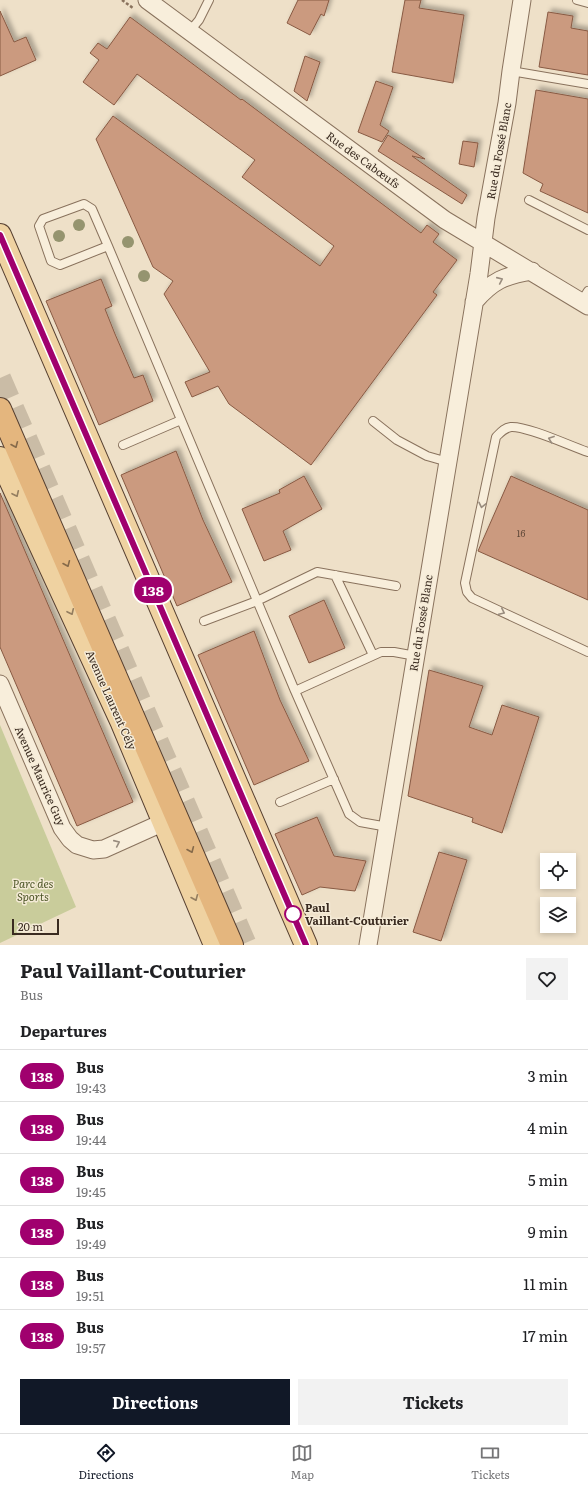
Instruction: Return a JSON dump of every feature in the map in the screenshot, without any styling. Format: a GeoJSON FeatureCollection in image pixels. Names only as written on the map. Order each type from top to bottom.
{"type":"FeatureCollection","features":[{"type":"Feature","properties":{"kind":"highway"},"geometry":{"type":"LineString","coordinates":[[0,409],[232,945]]}},
{"type":"Feature","properties":{"kind":"main road"},"geometry":{"type":"LineString","coordinates":[[0,235],[306,945]]}},
{"type":"Feature","properties":{"kind":"main road","name":"Avenue Laurent Cély"},"geometry":{"type":"LineString","coordinates":[[0,458],[122,723],[215,945]]}},
{"type":"Feature","properties":{"kind":"street","name":"Rue des Cabœufs"},"geometry":{"type":"LineString","coordinates":[[147,0],[445,220],[482,244],[586,300]]}},
{"type":"Feature","properties":{"kind":"street","name":"Rue du Fossé Blanc"},"geometry":{"type":"LineString","coordinates":[[368,945],[480,268],[482,244],[507,103],[522,0]]}},
{"type":"Feature","properties":{"kind":"street"},"geometry":{"type":"LineString","coordinates":[[474,302],[492,284],[512,275],[532,271]]}},
{"type":"Feature","properties":{"kind":"street","name":"Avenue Maurice Guy"},"geometry":{"type":"LineString","coordinates":[[0,684],[62,828],[70,839],[79,846],[94,850],[104,849],[164,822]]}},
{"type":"Feature","properties":{"kind":"lane"},"geometry":{"type":"LineString","coordinates":[[190,32],[199,20],[209,0]]}},
{"type":"Feature","properties":{"kind":"lane"},"geometry":{"type":"LineString","coordinates":[[578,0],[588,3]]}},
{"type":"Feature","properties":{"kind":"lane"},"geometry":{"type":"LineString","coordinates":[[511,71],[588,84]]}},
{"type":"Feature","properties":{"kind":"lane"},"geometry":{"type":"LineString","coordinates":[[529,200],[588,230]]}},
{"type":"Feature","properties":{"kind":"lane"},"geometry":{"type":"LineString","coordinates":[[108,246],[60,265],[51,261],[39,226],[43,219],[84,204],[92,209],[108,246],[295,691],[349,814],[360,822],[388,827]]}},
{"type":"Feature","properties":{"kind":"lane"},"geometry":{"type":"LineString","coordinates":[[123,445],[181,420]]}},
{"type":"Feature","properties":{"kind":"lane"},"geometry":{"type":"LineString","coordinates":[[373,421],[398,440],[427,456],[448,462]]}},
{"type":"Feature","properties":{"kind":"lane"},"geometry":{"type":"LineString","coordinates":[[588,452],[523,428],[511,427],[503,429],[496,437],[465,583],[467,592],[472,598],[588,652]]}},
{"type":"Feature","properties":{"kind":"lane"},"geometry":{"type":"LineString","coordinates":[[204,621],[257,601],[317,572],[396,586]]}},
{"type":"Feature","properties":{"kind":"lane"},"geometry":{"type":"LineString","coordinates":[[335,575],[373,655]]}},
{"type":"Feature","properties":{"kind":"lane"},"geometry":{"type":"LineString","coordinates":[[295,691],[381,652],[394,652],[416,656]]}},
{"type":"Feature","properties":{"kind":"lane"},"geometry":{"type":"LineString","coordinates":[[280,802],[334,779]]}},
{"type":"Feature","properties":{"kind":"green space","name":"Parc des Sports"},"geometry":{"type":"Polygon","coordinates":[[[0,725],[76,907],[0,943],[0,725]]]}},
{"type":"Feature","properties":{"kind":"building"},"geometry":{"type":"Polygon","coordinates":[[[298,0],[329,0],[324,16],[321,14],[310,35],[287,23],[298,0]]]}},
{"type":"Feature","properties":{"kind":"building"},"geometry":{"type":"Polygon","coordinates":[[[405,0],[421,0],[419,8],[464,15],[453,83],[392,72],[405,0]]]}},
{"type":"Feature","properties":{"kind":"building"},"geometry":{"type":"Polygon","coordinates":[[[0,11],[14,42],[26,37],[36,60],[0,76],[0,11]]]}},
{"type":"Feature","properties":{"kind":"building"},"geometry":{"type":"Polygon","coordinates":[[[548,12],[573,16],[571,28],[588,31],[588,75],[539,67],[548,12]]]}},
{"type":"Feature","properties":{"kind":"building"},"geometry":{"type":"Polygon","coordinates":[[[130,17],[421,233],[427,225],[439,234],[433,242],[457,260],[433,292],[437,295],[311,465],[229,404],[218,386],[192,397],[185,382],[210,372],[164,294],[173,281],[153,267],[96,139],[113,116],[320,266],[334,246],[242,177],[255,160],[137,74],[114,105],[83,82],[99,60],[90,53],[98,43],[107,49],[130,17]]]}},
{"type":"Feature","properties":{"kind":"building"},"geometry":{"type":"Polygon","coordinates":[[[305,56],[320,62],[307,101],[294,91],[305,56]]]}},
{"type":"Feature","properties":{"kind":"building"},"geometry":{"type":"Polygon","coordinates":[[[376,81],[393,87],[380,125],[389,131],[382,142],[358,132],[376,81]]]}},
{"type":"Feature","properties":{"kind":"building"},"geometry":{"type":"Polygon","coordinates":[[[536,90],[588,99],[588,213],[540,191],[543,184],[523,173],[536,90]]]}},
{"type":"Feature","properties":{"kind":"building"},"geometry":{"type":"Polygon","coordinates":[[[388,135],[425,159],[412,156],[467,195],[462,204],[378,151],[388,135]]]}},
{"type":"Feature","properties":{"kind":"building"},"geometry":{"type":"Polygon","coordinates":[[[463,141],[478,143],[474,167],[459,164],[463,141]]]}},
{"type":"Feature","properties":{"kind":"building"},"geometry":{"type":"Polygon","coordinates":[[[101,279],[112,306],[105,309],[115,334],[134,378],[143,375],[153,401],[99,425],[46,301],[101,279]]]}},
{"type":"Feature","properties":{"kind":"building"},"geometry":{"type":"Polygon","coordinates":[[[176,451],[203,520],[232,582],[177,606],[121,475],[176,451]]]}},
{"type":"Feature","properties":{"kind":"building"},"geometry":{"type":"Polygon","coordinates":[[[304,476],[322,509],[283,531],[291,550],[264,561],[242,509],[280,493],[279,490],[304,476]]]}},
{"type":"Feature","properties":{"kind":"building"},"geometry":{"type":"Polygon","coordinates":[[[511,476],[588,510],[588,600],[478,551],[511,476]]]}},
{"type":"Feature","properties":{"kind":"building"},"geometry":{"type":"Polygon","coordinates":[[[0,493],[133,802],[77,826],[0,647],[0,493]]]}},
{"type":"Feature","properties":{"kind":"building"},"geometry":{"type":"Polygon","coordinates":[[[324,600],[345,648],[309,663],[289,616],[324,600]]]}},
{"type":"Feature","properties":{"kind":"building"},"geometry":{"type":"Polygon","coordinates":[[[254,631],[280,700],[309,761],[254,785],[198,655],[254,631]]]}},
{"type":"Feature","properties":{"kind":"building"},"geometry":{"type":"Polygon","coordinates":[[[429,670],[483,686],[469,727],[492,735],[502,705],[539,717],[502,833],[472,822],[473,818],[408,796],[429,670]]]}},
{"type":"Feature","properties":{"kind":"building"},"geometry":{"type":"Polygon","coordinates":[[[317,817],[334,856],[366,861],[355,891],[320,887],[302,895],[275,834],[317,817]]]}},
{"type":"Feature","properties":{"kind":"building"},"geometry":{"type":"Polygon","coordinates":[[[439,852],[467,860],[441,941],[413,932],[439,852]]]}},
{"type":"Feature","properties":{"kind":"tunnel"},"geometry":{"type":"LineString","coordinates":[[0,378],[246,945]]}},
{"type":"Feature","properties":{"kind":"bus line","name":"138"},"geometry":{"type":"LineString","coordinates":[[0,235],[306,945]]}},
{"type":"Feature","properties":{"kind":"place","name":"Paul Vaillant-Couturier"},"geometry":{"type":"Point","coordinates":[293,914]}}]}
